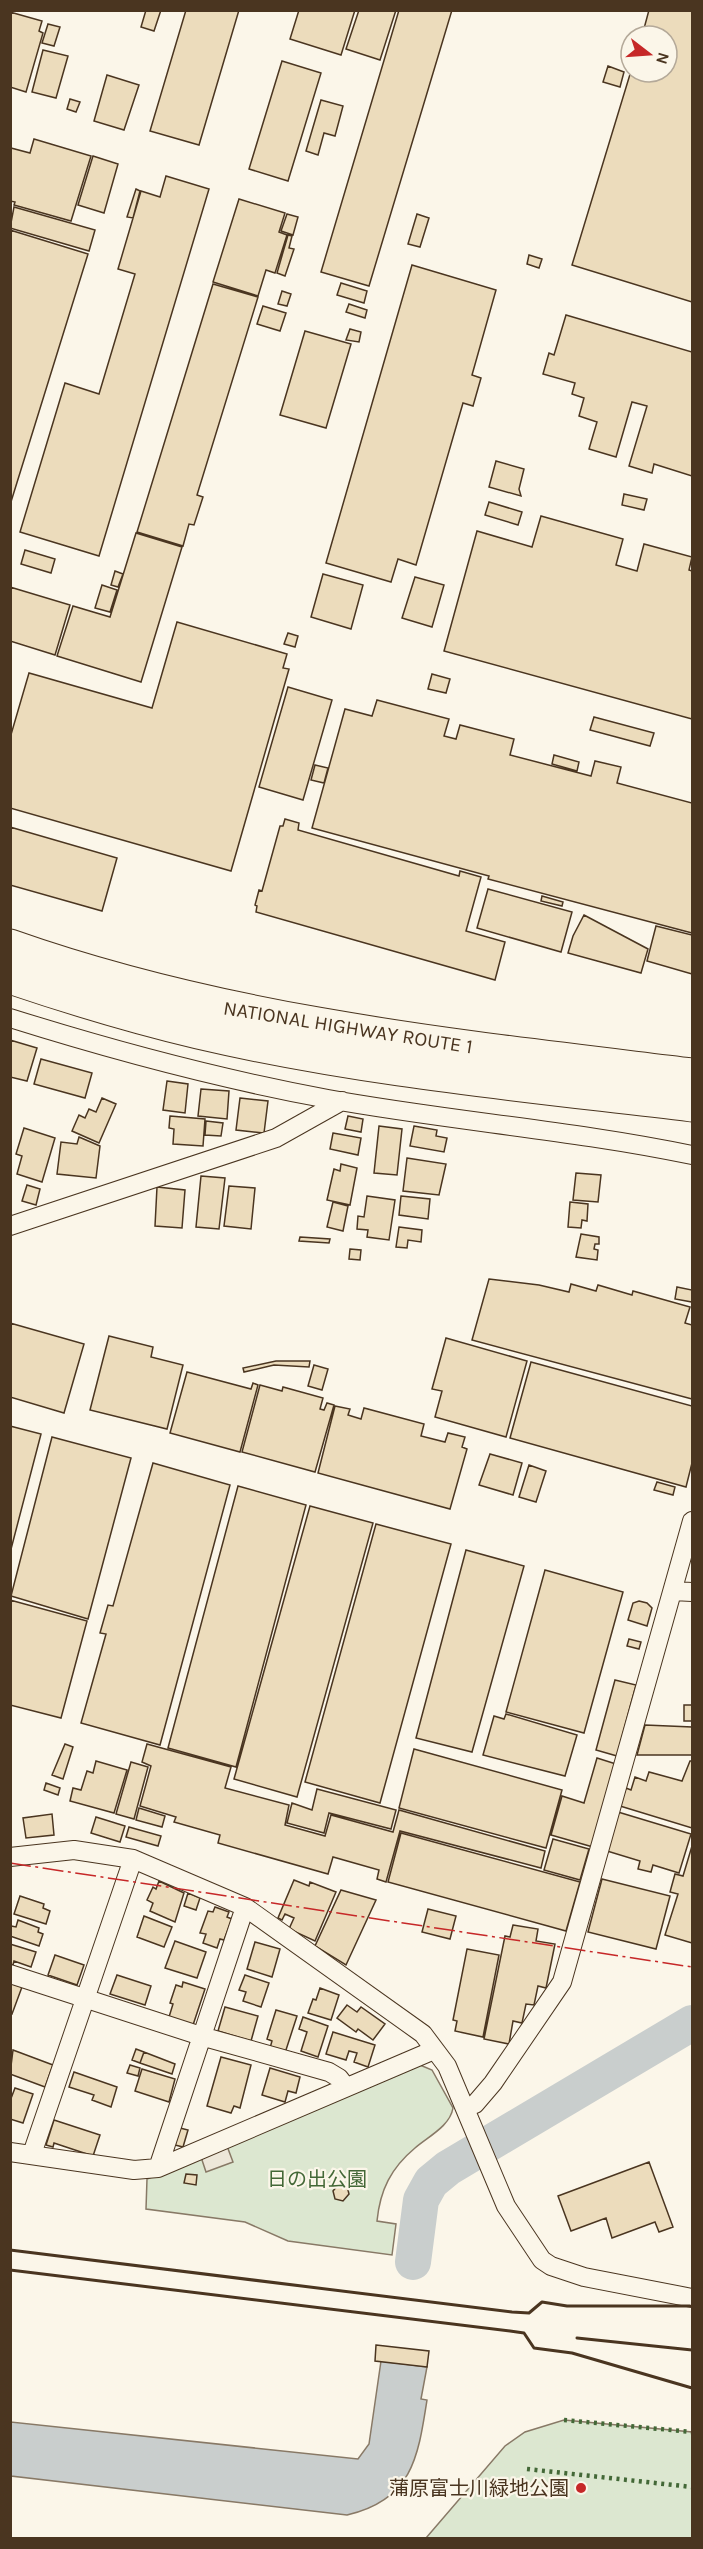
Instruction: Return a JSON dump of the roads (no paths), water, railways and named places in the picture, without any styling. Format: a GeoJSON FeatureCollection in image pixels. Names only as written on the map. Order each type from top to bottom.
{"type":"FeatureCollection","features":[{"type":"Feature","properties":{"kind":"highway","name":"NATIONAL HIGHWAY ROUTE 1"},"geometry":{"type":"LineString","coordinates":[[10,946],[131,985],[216,1006],[365,1033],[519,1070],[693,1105]]}},
{"type":"Feature","properties":{"kind":"highway","name":"NATIONAL HIGHWAY ROUTE 1"},"geometry":{"type":"LineString","coordinates":[[10,977],[121,1012],[199,1032],[357,1062],[693,1075]]}},
{"type":"Feature","properties":{"kind":"highway"},"geometry":{"type":"LineString","coordinates":[[519,1070],[693,1057]]}},
{"type":"Feature","properties":{"kind":"highway"},"geometry":{"type":"LineString","coordinates":[[519,1070],[693,1127]]}},
{"type":"Feature","properties":{"kind":"street"},"geometry":{"type":"LineString","coordinates":[[10,1018],[89,1043],[187,1069],[342,1101],[635,1143],[693,1155]]}},
{"type":"Feature","properties":{"kind":"street"},"geometry":{"type":"LineString","coordinates":[[10,1226],[276,1138],[342,1101]]}},
{"type":"Feature","properties":{"kind":"street"},"geometry":{"type":"LineString","coordinates":[[467,2113],[493,2083],[562,1982],[693,1521]]}},
{"type":"Feature","properties":{"kind":"street"},"geometry":{"type":"LineString","coordinates":[[673,1592],[693,1592]]}},
{"type":"Feature","properties":{"kind":"street"},"geometry":{"type":"LineString","coordinates":[[10,1857],[74,1850],[133,1859],[245,1907],[423,2034],[447,2066],[506,2206],[542,2260],[551,2266],[584,2277],[693,2298]]}},
{"type":"Feature","properties":{"kind":"street"},"geometry":{"type":"LineString","coordinates":[[32,2154],[133,1859]]}},
{"type":"Feature","properties":{"kind":"street"},"geometry":{"type":"LineString","coordinates":[[158,2168],[245,1907]]}},
{"type":"Feature","properties":{"kind":"street"},"geometry":{"type":"LineString","coordinates":[[10,1974],[201,2036],[329,2073],[339,2078],[346,2087]]}},
{"type":"Feature","properties":{"kind":"street"},"geometry":{"type":"LineString","coordinates":[[10,2152],[134,2170],[158,2168],[434,2050]]}},
{"type":"Feature","properties":{"kind":"waterway"},"geometry":{"type":"LineString","coordinates":[[413,2262],[421,2200],[431,2182],[448,2168],[692,2023]]}},
{"type":"Feature","properties":{"kind":"place","name":"蒲原富士川緑地公園"},"geometry":{"type":"Point","coordinates":[581,2488]}},
{"type":"Feature","properties":{"kind":"park label","name":"日の出公園"},"geometry":{"type":"Point","coordinates":[317,2179]}}]}
